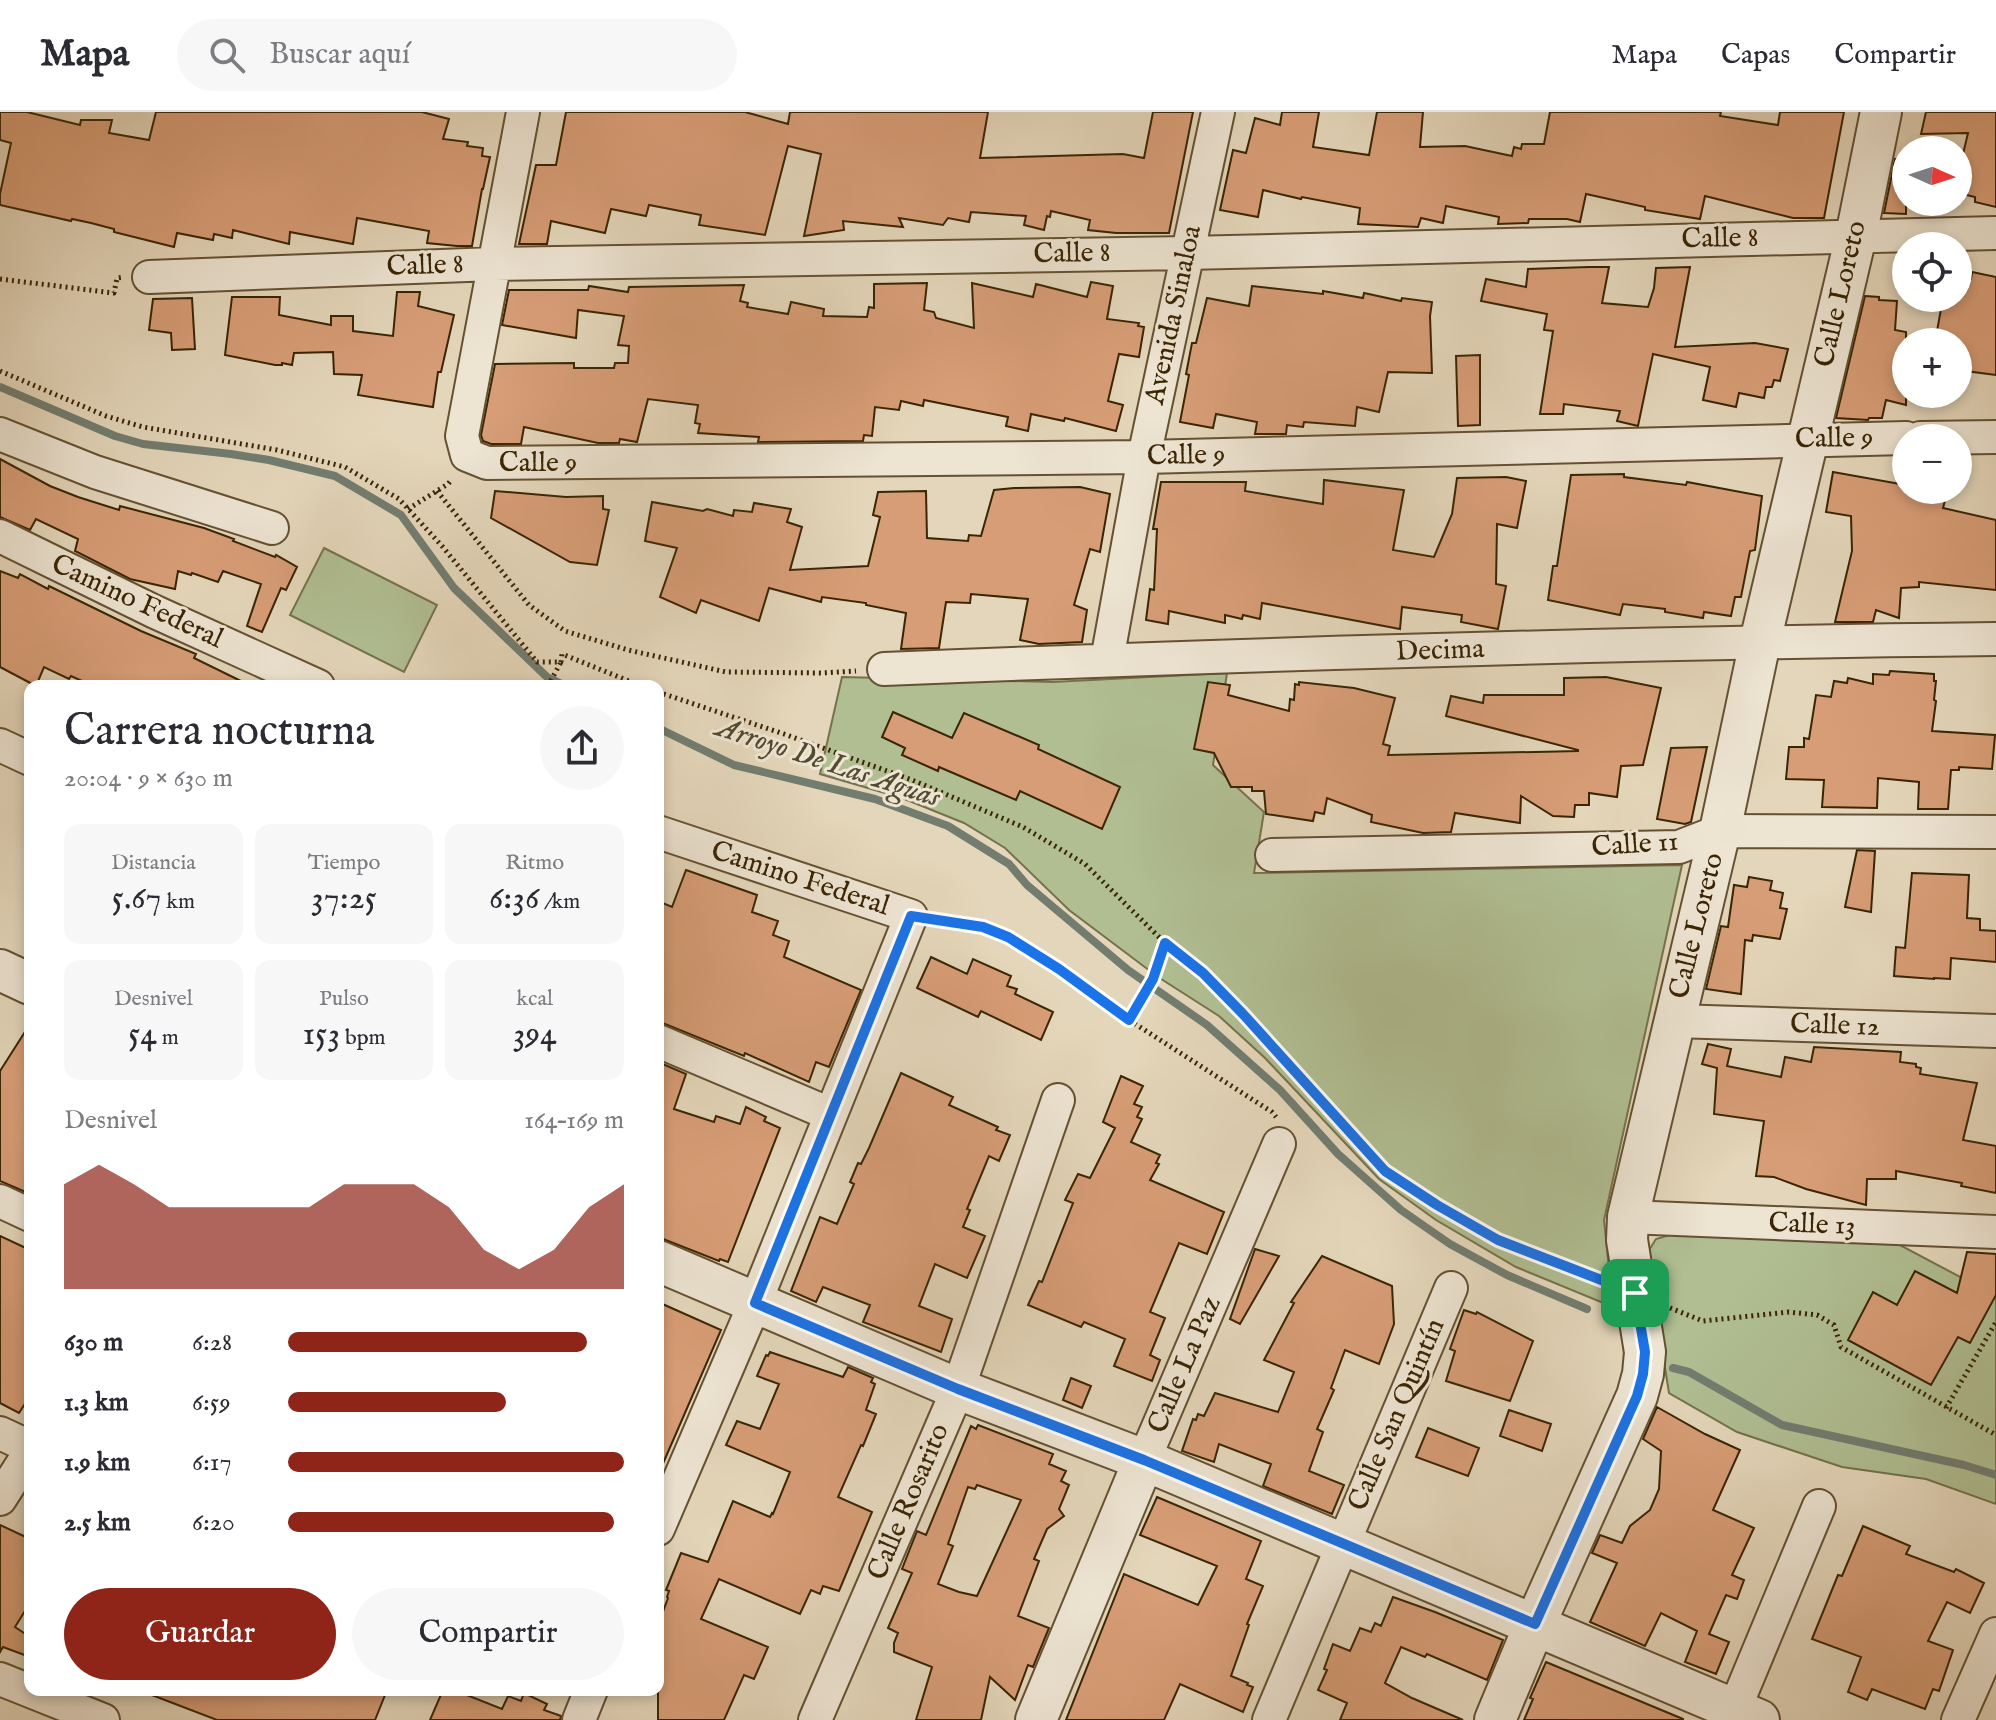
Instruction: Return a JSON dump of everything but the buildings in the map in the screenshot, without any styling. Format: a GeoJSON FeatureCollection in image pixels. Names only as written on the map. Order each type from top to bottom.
{"type":"FeatureCollection","features":[{"type":"Feature","properties":{"kind":"street"},"geometry":{"type":"LineString","coordinates":[[467,455],[462,436],[523,112]]}},
{"type":"Feature","properties":{"kind":"street","name":"Avenida Sinaloa"},"geometry":{"type":"LineString","coordinates":[[1107,660],[1144,457],[1218,112]]}},
{"type":"Feature","properties":{"kind":"street","name":"Calle Loreto"},"geometry":{"type":"LineString","coordinates":[[1495,1720],[1637,1396],[1643,1374],[1645,1352],[1627,1240],[1628,1217],[1720,831],[1760,642],[1856,236],[1881,112]]}},
{"type":"Feature","properties":{"kind":"street","name":"Calle 8"},"geometry":{"type":"LineString","coordinates":[[149,277],[494,264],[1187,253],[1996,233]]}},
{"type":"Feature","properties":{"kind":"street"},"geometry":{"type":"LineString","coordinates":[[0,434],[95,472],[272,528]]}},
{"type":"Feature","properties":{"kind":"street"},"geometry":{"type":"LineString","coordinates":[[1972,437],[1996,437]]}},
{"type":"Feature","properties":{"kind":"street","name":"Calle 9"},"geometry":{"type":"LineString","coordinates":[[467,455],[487,463],[509,464],[1144,457],[1892,438]]}},
{"type":"Feature","properties":{"kind":"street","name":"Camino Federal"},"geometry":{"type":"LineString","coordinates":[[0,536],[153,611],[305,680]]}},
{"type":"Feature","properties":{"kind":"street","name":"Decima"},"geometry":{"type":"LineString","coordinates":[[884,669],[1760,642],[1996,639]]}},
{"type":"Feature","properties":{"kind":"street"},"geometry":{"type":"LineString","coordinates":[[0,745],[24,756]]}},
{"type":"Feature","properties":{"kind":"street","name":"Calle 11"},"geometry":{"type":"LineString","coordinates":[[1272,855],[1679,847],[1720,831],[1996,832]]}},
{"type":"Feature","properties":{"kind":"street","name":"Camino Federal"},"geometry":{"type":"LineString","coordinates":[[664,834],[911,916],[755,1303],[664,1504]]}},
{"type":"Feature","properties":{"kind":"street"},"geometry":{"type":"LineString","coordinates":[[0,970],[24,981]]}},
{"type":"Feature","properties":{"kind":"street","name":"Calle 12"},"geometry":{"type":"LineString","coordinates":[[1674,1021],[1996,1031]]}},
{"type":"Feature","properties":{"kind":"street"},"geometry":{"type":"LineString","coordinates":[[664,1044],[830,1114]]}},
{"type":"Feature","properties":{"kind":"street","name":"Calle Rosarito"},"geometry":{"type":"LineString","coordinates":[[815,1720],[958,1389],[1058,1100]]}},
{"type":"Feature","properties":{"kind":"street","name":"Calle La Paz"},"geometry":{"type":"LineString","coordinates":[[1036,1720],[1279,1144]]}},
{"type":"Feature","properties":{"kind":"street"},"geometry":{"type":"LineString","coordinates":[[0,1201],[24,1212]]}},
{"type":"Feature","properties":{"kind":"street","name":"Calle 13"},"geometry":{"type":"LineString","coordinates":[[1628,1217],[1996,1232]]}},
{"type":"Feature","properties":{"kind":"street"},"geometry":{"type":"LineString","coordinates":[[664,1264],[958,1389],[1144,1460],[1535,1624],[1741,1717],[1819,1506]]}},
{"type":"Feature","properties":{"kind":"street","name":"Calle San Quintín"},"geometry":{"type":"LineString","coordinates":[[1269,1720],[1451,1288]]}},
{"type":"Feature","properties":{"kind":"street"},"geometry":{"type":"LineString","coordinates":[[0,1433],[24,1446]]}},
{"type":"Feature","properties":{"kind":"street"},"geometry":{"type":"LineString","coordinates":[[0,1499],[24,1459]]}},
{"type":"Feature","properties":{"kind":"street"},"geometry":{"type":"LineString","coordinates":[[1958,1720],[1996,1634]]}},
{"type":"Feature","properties":{"kind":"street"},"geometry":{"type":"LineString","coordinates":[[0,1679],[24,1689]]}},
{"type":"Feature","properties":{"kind":"street"},"geometry":{"type":"LineString","coordinates":[[43,1696],[103,1720]]}},
{"type":"Feature","properties":{"kind":"path"},"geometry":{"type":"LineString","coordinates":[[0,279],[114,293],[117,278],[149,277]]}},
{"type":"Feature","properties":{"kind":"path"},"geometry":{"type":"LineString","coordinates":[[0,371],[106,416],[143,427],[277,450],[345,467],[399,499],[442,546],[537,662],[561,662]]}},
{"type":"Feature","properties":{"kind":"path"},"geometry":{"type":"LineString","coordinates":[[408,509],[448,484],[467,455]]}},
{"type":"Feature","properties":{"kind":"path"},"geometry":{"type":"LineString","coordinates":[[437,491],[529,605],[565,631],[628,650],[726,672],[822,673],[884,669]]}},
{"type":"Feature","properties":{"kind":"path"},"geometry":{"type":"LineString","coordinates":[[551,680],[562,654],[624,680]]}},
{"type":"Feature","properties":{"kind":"path"},"geometry":{"type":"LineString","coordinates":[[664,694],[912,780],[1023,827],[1085,864],[1165,943],[1203,973],[1385,1171],[1498,1240],[1703,1321],[1789,1312],[1817,1315],[1834,1325],[1841,1347],[1996,1435]]}},
{"type":"Feature","properties":{"kind":"path"},"geometry":{"type":"LineString","coordinates":[[911,916],[983,927],[1008,937],[1272,1112],[1287,1130],[1279,1144]]}},
{"type":"Feature","properties":{"kind":"path"},"geometry":{"type":"LineString","coordinates":[[1129,1020],[1153,979],[1165,943]]}},
{"type":"Feature","properties":{"kind":"path"},"geometry":{"type":"LineString","coordinates":[[1946,1408],[1996,1322]]}},
{"type":"Feature","properties":{"kind":"green space"},"geometry":{"type":"Polygon","coordinates":[[[324,548],[437,605],[404,672],[290,615],[324,548]]]}},
{"type":"Feature","properties":{"kind":"green space"},"geometry":{"type":"Polygon","coordinates":[[[1227,673],[1213,765],[1264,812],[1254,873],[1682,865],[1604,1220],[1613,1307],[1516,1267],[1436,1220],[1379,1179],[1265,1058],[1219,1016],[1158,977],[1069,910],[1005,848],[964,823],[902,798],[820,774],[842,677],[1053,682],[1227,673]]]}},
{"type":"Feature","properties":{"kind":"green space"},"geometry":{"type":"Polygon","coordinates":[[[1673,1234],[1898,1244],[1996,1296],[1996,1504],[1926,1479],[1842,1467],[1737,1432],[1669,1393],[1648,1261],[1649,1250],[1656,1239],[1673,1234]]]}},
{"type":"Feature","properties":{"kind":"waterway","name":"Arroyo De Las Aguas"},"geometry":{"type":"LineString","coordinates":[[0,387],[115,436],[143,444],[269,460],[335,476],[401,515],[454,588],[553,680]]}},
{"type":"Feature","properties":{"kind":"waterway","name":"Arroyo De Las Aguas"},"geometry":{"type":"LineString","coordinates":[[664,731],[734,765],[875,799],[948,826],[1009,864],[1027,885],[1128,970],[1207,1025],[1280,1090],[1338,1154],[1401,1210],[1450,1244],[1507,1275],[1587,1309]]}},
{"type":"Feature","properties":{"kind":"waterway","name":"Arroyo De Las Aguas"},"geometry":{"type":"LineString","coordinates":[[1673,1368],[1689,1372],[1782,1425],[1964,1465],[1996,1475]]}},
{"type":"Feature","properties":{"kind":"route"},"geometry":{"type":"LineString","coordinates":[[911,916],[983,927],[1008,937],[1059,969],[1129,1020],[1153,979],[1165,943],[1203,973],[1243,1014],[1385,1171],[1498,1240],[1635,1293],[1645,1352],[1637,1396],[1535,1624],[1144,1460],[958,1389],[755,1303],[911,916]]}}]}
